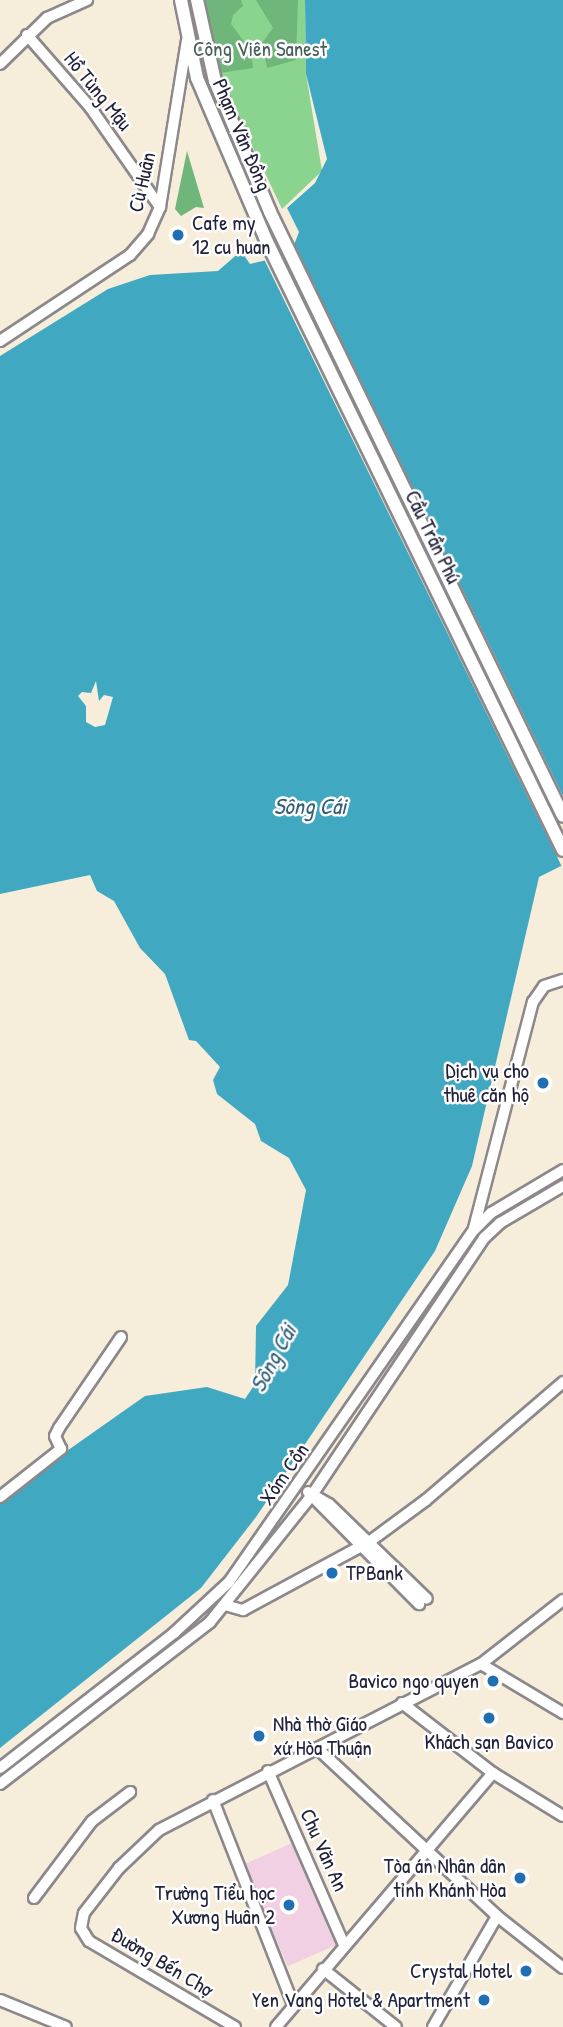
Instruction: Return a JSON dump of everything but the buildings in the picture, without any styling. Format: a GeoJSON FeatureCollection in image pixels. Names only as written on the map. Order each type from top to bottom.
{"type":"FeatureCollection","features":[{"type":"Feature","properties":{"kind":"main road","name":"Phạm Văn Đồng"},"geometry":{"type":"LineString","coordinates":[[181,0],[187,40],[200,87],[267,242]]}},
{"type":"Feature","properties":{"kind":"main road","name":"Phạm Văn Đồng"},"geometry":{"type":"LineString","coordinates":[[197,0],[215,80],[280,235]]}},
{"type":"Feature","properties":{"kind":"main road","name":"Cầu Trần Phú"},"geometry":{"type":"LineString","coordinates":[[280,235],[563,816]]}},
{"type":"Feature","properties":{"kind":"main road","name":"Cầu Trần Phú"},"geometry":{"type":"LineString","coordinates":[[267,242],[563,850]]}},
{"type":"Feature","properties":{"kind":"street"},"geometry":{"type":"LineString","coordinates":[[55,14],[62,0]]}},
{"type":"Feature","properties":{"kind":"street"},"geometry":{"type":"LineString","coordinates":[[0,64],[27,35],[55,14],[87,0]]}},
{"type":"Feature","properties":{"kind":"street","name":"Hồ Tùng Mậu"},"geometry":{"type":"LineString","coordinates":[[27,35],[90,107],[160,207]]}},
{"type":"Feature","properties":{"kind":"street","name":"Cù Huân"},"geometry":{"type":"LineString","coordinates":[[0,341],[130,256],[148,234],[160,207],[187,40]]}},
{"type":"Feature","properties":{"kind":"street"},"geometry":{"type":"LineString","coordinates":[[179,94],[187,82],[200,87]]}},
{"type":"Feature","properties":{"kind":"street"},"geometry":{"type":"LineString","coordinates":[[484,1238],[474,1230],[533,1002],[544,986],[563,980]]}},
{"type":"Feature","properties":{"kind":"street","name":"Xóm Cồn"},"geometry":{"type":"LineString","coordinates":[[0,1768],[202,1610],[249,1558],[474,1230],[500,1207],[563,1170]]}},
{"type":"Feature","properties":{"kind":"street","name":"Xóm Cồn"},"geometry":{"type":"LineString","coordinates":[[0,1784],[210,1622],[312,1494],[484,1238],[500,1223],[563,1186]]}},
{"type":"Feature","properties":{"kind":"street"},"geometry":{"type":"LineString","coordinates":[[0,1497],[61,1449],[55,1436],[59,1428],[121,1337]]}},
{"type":"Feature","properties":{"kind":"street"},"geometry":{"type":"LineString","coordinates":[[225,1605],[243,1610],[365,1544],[426,1500],[563,1382]]}},
{"type":"Feature","properties":{"kind":"street"},"geometry":{"type":"LineString","coordinates":[[300,1486],[312,1494],[423,1602]]}},
{"type":"Feature","properties":{"kind":"street"},"geometry":{"type":"LineString","coordinates":[[293,2004],[213,1800],[481,1664],[563,1600]]}},
{"type":"Feature","properties":{"kind":"street"},"geometry":{"type":"LineString","coordinates":[[481,1664],[563,1713]]}},
{"type":"Feature","properties":{"kind":"street"},"geometry":{"type":"LineString","coordinates":[[402,1703],[493,1773],[563,1816]]}},
{"type":"Feature","properties":{"kind":"street"},"geometry":{"type":"LineString","coordinates":[[317,1748],[497,1916],[563,1968]]}},
{"type":"Feature","properties":{"kind":"street","name":"Chu Văn An"},"geometry":{"type":"LineString","coordinates":[[268,1771],[344,1945]]}},
{"type":"Feature","properties":{"kind":"street"},"geometry":{"type":"LineString","coordinates":[[276,2027],[493,1773]]}},
{"type":"Feature","properties":{"kind":"street"},"geometry":{"type":"LineString","coordinates":[[34,1898],[92,1821],[130,1792]]}},
{"type":"Feature","properties":{"kind":"street","name":"Đường Bến Chợ"},"geometry":{"type":"LineString","coordinates":[[213,1800],[144,1842],[119,1868],[81,1920],[89,1941],[235,2027]]}},
{"type":"Feature","properties":{"kind":"street"},"geometry":{"type":"LineString","coordinates":[[433,2027],[497,1916]]}},
{"type":"Feature","properties":{"kind":"street"},"geometry":{"type":"LineString","coordinates":[[323,1969],[396,2027]]}},
{"type":"Feature","properties":{"kind":"street"},"geometry":{"type":"LineString","coordinates":[[0,2000],[65,2027]]}},
{"type":"Feature","properties":{"kind":"shaded area","name":"Trường Tiểu học Xương Huân 2"},"geometry":{"type":"Polygon","coordinates":[[[292,1843],[337,1944],[288,1966],[243,1865],[292,1843]]]}},
{"type":"Feature","properties":{"kind":"green space","name":"Công Viên Sanest"},"geometry":{"type":"Polygon","coordinates":[[[204,0],[305,0],[306,74],[322,171],[282,209],[222,82],[204,0]]]}},
{"type":"Feature","properties":{"kind":"green space"},"geometry":{"type":"Polygon","coordinates":[[[204,0],[241,0],[243,6],[233,15],[231,24],[251,51],[253,68],[220,73],[204,0]]]}},
{"type":"Feature","properties":{"kind":"green space"},"geometry":{"type":"Polygon","coordinates":[[[256,0],[298,0],[296,60],[267,68],[262,43],[273,28],[256,0]]]}},
{"type":"Feature","properties":{"kind":"green space"},"geometry":{"type":"Polygon","coordinates":[[[187,151],[204,208],[196,207],[181,216],[175,209],[187,151]]]}},
{"type":"Feature","properties":{"kind":"water","name":"Sông Cái"},"geometry":{"type":"Polygon","coordinates":[[[305,0],[563,0],[563,865],[539,877],[472,1166],[435,1251],[256,1517],[201,1588],[0,1748],[0,1498],[145,1396],[207,1387],[245,1399],[255,1384],[256,1326],[288,1285],[306,1190],[289,1158],[261,1141],[255,1124],[217,1094],[213,1080],[220,1067],[196,1041],[189,1040],[165,974],[140,948],[114,901],[97,891],[90,875],[0,894],[0,356],[108,289],[150,275],[218,271],[241,251],[250,264],[280,257],[294,245],[299,232],[287,208],[315,183],[327,159],[306,74],[305,0]],[[96,681],[91,693],[82,692],[78,696],[86,706],[86,722],[95,727],[105,725],[113,697],[104,695],[99,701],[96,681]]]}},
{"type":"Feature","properties":{"kind":"pier"},"geometry":{"type":"Polygon","coordinates":[[[292,239],[563,796],[563,869],[263,257],[278,254],[292,239]]]}},
{"type":"Feature","properties":{"kind":"place","name":"Cafe my 12 cu huan"},"geometry":{"type":"Point","coordinates":[178,235]}},
{"type":"Feature","properties":{"kind":"place","name":"Dịch vụ cho thuê căn hộ"},"geometry":{"type":"Point","coordinates":[543,1083]}},
{"type":"Feature","properties":{"kind":"place","name":"TPBank"},"geometry":{"type":"Point","coordinates":[332,1573]}},
{"type":"Feature","properties":{"kind":"place","name":"Bavico ngo quyen"},"geometry":{"type":"Point","coordinates":[493,1681]}},
{"type":"Feature","properties":{"kind":"place","name":"Khách sạn Bavico"},"geometry":{"type":"Point","coordinates":[489,1718]}},
{"type":"Feature","properties":{"kind":"place","name":"Nhà thờ Giáo xứ Hòa Thuận"},"geometry":{"type":"Point","coordinates":[259,1736]}},
{"type":"Feature","properties":{"kind":"place","name":"Tòa án Nhân dân tỉnh Khánh Hòa"},"geometry":{"type":"Point","coordinates":[520,1878]}},
{"type":"Feature","properties":{"kind":"place","name":"Trường Tiểu học Xương Huân 2"},"geometry":{"type":"Point","coordinates":[289,1905]}},
{"type":"Feature","properties":{"kind":"place","name":"Crystal Hotel"},"geometry":{"type":"Point","coordinates":[526,1971]}},
{"type":"Feature","properties":{"kind":"place","name":"Yen Vang Hotel & Apartment"},"geometry":{"type":"Point","coordinates":[484,2000]}}]}
